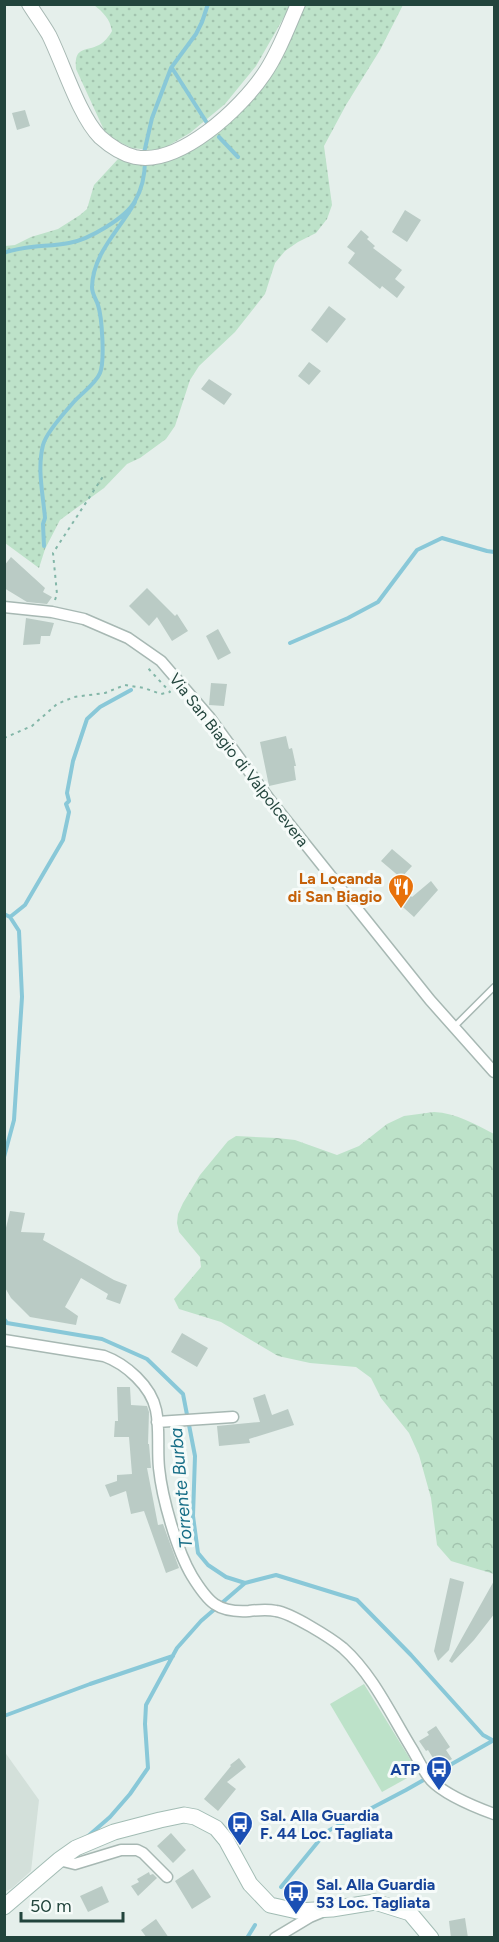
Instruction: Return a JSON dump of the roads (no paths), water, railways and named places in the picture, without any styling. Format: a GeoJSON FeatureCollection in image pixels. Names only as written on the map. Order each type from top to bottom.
{"type":"FeatureCollection","features":[{"type":"Feature","properties":{"kind":"main road"},"geometry":{"type":"LineString","coordinates":[[4,1907],[76,1848],[114,1832],[184,1815],[195,1817],[216,1828],[226,1840],[250,1884],[270,1905],[297,1911],[332,1909],[375,1902],[410,1913],[431,1938]]}},
{"type":"Feature","properties":{"kind":"street"},"geometry":{"type":"LineString","coordinates":[[29,4],[48,34],[87,118],[98,135],[123,153],[137,158],[173,153],[207,133],[234,110],[265,74],[298,4]]}},
{"type":"Feature","properties":{"kind":"street"},"geometry":{"type":"LineString","coordinates":[[4,601],[17,609]]}},
{"type":"Feature","properties":{"kind":"street","name":"Via San Biagio di Valpolcevera"},"geometry":{"type":"LineString","coordinates":[[4,607],[52,612],[84,620],[128,638],[161,662],[210,718],[284,818],[430,1000],[495,1072]]}},
{"type":"Feature","properties":{"kind":"street"},"geometry":{"type":"LineString","coordinates":[[4,1340],[104,1356],[114,1360],[138,1379],[156,1407],[159,1469],[179,1548],[191,1575],[208,1600],[219,1608],[234,1612],[263,1610],[289,1615],[342,1647],[362,1668],[432,1780],[456,1797],[495,1814]]}},
{"type":"Feature","properties":{"kind":"street"},"geometry":{"type":"LineString","coordinates":[[157,1422],[233,1417]]}},
{"type":"Feature","properties":{"kind":"street"},"geometry":{"type":"LineString","coordinates":[[59,1860],[75,1864],[121,1850],[137,1850],[143,1852],[167,1876]]}},
{"type":"Feature","properties":{"kind":"street"},"geometry":{"type":"LineString","coordinates":[[275,1938],[310,1917],[332,1909]]}},
{"type":"Feature","properties":{"kind":"lane"},"geometry":{"type":"LineString","coordinates":[[454,1027],[495,987]]}},
{"type":"Feature","properties":{"kind":"waterway"},"geometry":{"type":"LineString","coordinates":[[144,153],[152,118],[171,68],[196,34],[208,4]]}},
{"type":"Feature","properties":{"kind":"waterway"},"geometry":{"type":"LineString","coordinates":[[172,68],[207,123]]}},
{"type":"Feature","properties":{"kind":"waterway"},"geometry":{"type":"LineString","coordinates":[[219,137],[238,157]]}},
{"type":"Feature","properties":{"kind":"waterway"},"geometry":{"type":"LineString","coordinates":[[4,253],[77,241],[106,227],[124,214],[135,201],[143,181],[145,160]]}},
{"type":"Feature","properties":{"kind":"waterway"},"geometry":{"type":"LineString","coordinates":[[44,546],[45,518],[40,472],[43,445],[56,423],[75,400],[95,382],[100,373],[103,349],[102,329],[98,305],[92,290],[93,275],[102,253],[135,202]]}},
{"type":"Feature","properties":{"kind":"waterway"},"geometry":{"type":"LineString","coordinates":[[290,643],[348,618],[378,602],[417,550],[442,538],[494,552]]}},
{"type":"Feature","properties":{"kind":"waterway"},"geometry":{"type":"LineString","coordinates":[[10,917],[25,905],[63,840],[69,812],[66,804],[69,801],[67,793],[73,761],[87,719],[100,707],[131,690]]}},
{"type":"Feature","properties":{"kind":"waterway","name":"Torrente Burba"},"geometry":{"type":"LineString","coordinates":[[4,914],[10,917],[19,931],[22,997],[14,1120],[4,1157]]}},
{"type":"Feature","properties":{"kind":"waterway","name":"Torrente Burba"},"geometry":{"type":"LineString","coordinates":[[4,1319],[7,1323],[102,1339],[147,1359],[183,1394],[195,1456],[193,1516],[198,1553],[208,1565],[226,1577],[245,1583],[276,1575],[357,1600],[411,1655],[483,1735],[494,1741]]}},
{"type":"Feature","properties":{"kind":"waterway"},"geometry":{"type":"LineString","coordinates":[[87,1837],[110,1817],[148,1768],[146,1705],[177,1648],[201,1621],[245,1583]]}},
{"type":"Feature","properties":{"kind":"waterway"},"geometry":{"type":"LineString","coordinates":[[4,1716],[173,1656]]}},
{"type":"Feature","properties":{"kind":"waterway"},"geometry":{"type":"LineString","coordinates":[[281,1887],[326,1832],[494,1740]]}},
{"type":"Feature","properties":{"kind":"waterway"},"geometry":{"type":"LineString","coordinates":[[247,1938],[255,1925]]}},
{"type":"Feature","properties":{"kind":"place","name":"La Locanda di San Biagio"},"geometry":{"type":"Point","coordinates":[401,910]}},
{"type":"Feature","properties":{"kind":"place","name":"ATP"},"geometry":{"type":"Point","coordinates":[439,1792]}},
{"type":"Feature","properties":{"kind":"place","name":"Sal. Alla Guardia F. 44 Loc. Tagliata"},"geometry":{"type":"Point","coordinates":[240,1847]}},
{"type":"Feature","properties":{"kind":"place","name":"Sal. Alla Guardia 53 Loc. Tagliata"},"geometry":{"type":"Point","coordinates":[296,1916]}}]}
